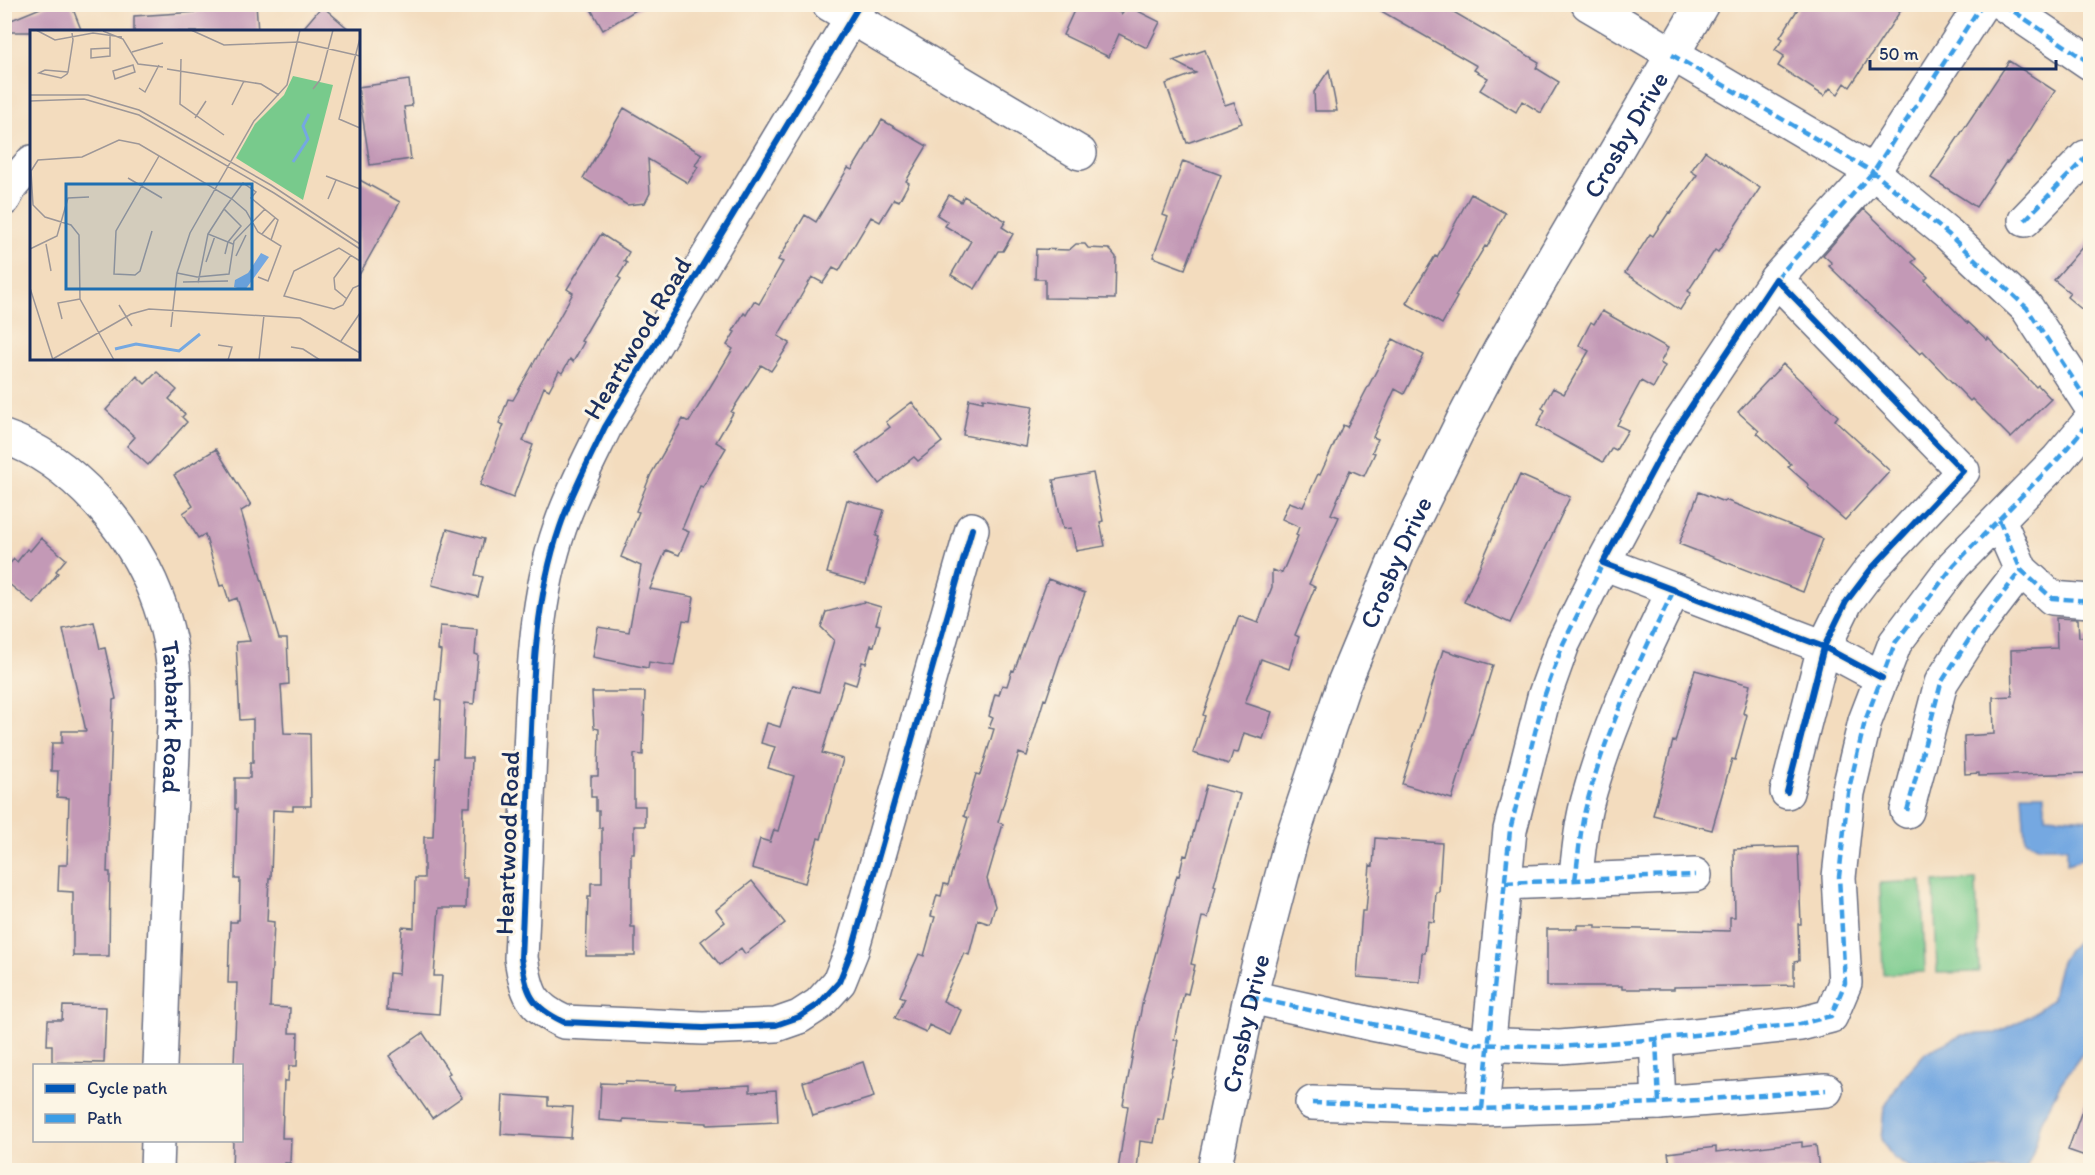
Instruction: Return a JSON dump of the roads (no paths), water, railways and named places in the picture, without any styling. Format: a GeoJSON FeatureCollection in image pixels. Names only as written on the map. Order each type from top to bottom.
{"type":"FeatureCollection","features":[{"type":"Feature","properties":{"kind":"street"},"geometry":{"type":"LineString","coordinates":[[1588,4],[1873,172],[1948,234],[2027,308],[2091,405]]}},
{"type":"Feature","properties":{"kind":"street","name":"Crosby Drive"},"geometry":{"type":"LineString","coordinates":[[1214,1170],[1250,997],[1299,818],[1344,683],[1400,548],[1462,422],[1502,348],[1702,4]]}},
{"type":"Feature","properties":{"kind":"street"},"geometry":{"type":"LineString","coordinates":[[1482,1109],[1510,830],[1544,697],[1563,644],[1603,563],[1670,438],[1776,279],[1873,172],[1982,4]]}},
{"type":"Feature","properties":{"kind":"street"},"geometry":{"type":"LineString","coordinates":[[2003,4],[2091,63]]}},
{"type":"Feature","properties":{"kind":"street"},"geometry":{"type":"LineString","coordinates":[[847,9],[1080,153]]}},
{"type":"Feature","properties":{"kind":"street","name":"Heartwood Road"},"geometry":{"type":"LineString","coordinates":[[847,9],[605,427],[559,528],[547,575],[532,688],[521,958],[525,983],[532,998],[544,1013],[564,1022],[703,1028],[776,1025],[799,1017],[819,1004],[839,982],[852,950],[972,529]]}},
{"type":"Feature","properties":{"kind":"street"},"geometry":{"type":"LineString","coordinates":[[2025,220],[2089,156]]}},
{"type":"Feature","properties":{"kind":"street"},"geometry":{"type":"LineString","coordinates":[[4,199],[11,186],[30,164]]}},
{"type":"Feature","properties":{"kind":"street"},"geometry":{"type":"LineString","coordinates":[[1776,279],[1964,471],[1871,568],[1846,602],[1824,647],[1787,792]]}},
{"type":"Feature","properties":{"kind":"street"},"geometry":{"type":"LineString","coordinates":[[1250,997],[1473,1044],[1560,1047],[1800,1024],[1831,1016],[1845,982],[1839,877],[1848,793],[1865,721],[1895,643],[1954,565],[2091,421]]}},
{"type":"Feature","properties":{"kind":"street","name":"Tanbark Road"},"geometry":{"type":"LineString","coordinates":[[4,437],[54,462],[85,488],[111,516],[149,579],[162,610],[169,636],[174,676],[173,756],[160,1064]]}},
{"type":"Feature","properties":{"kind":"street"},"geometry":{"type":"LineString","coordinates":[[1999,520],[2021,570],[2052,598],[2091,601]]}},
{"type":"Feature","properties":{"kind":"street"},"geometry":{"type":"LineString","coordinates":[[1603,563],[1824,647],[1882,678]]}},
{"type":"Feature","properties":{"kind":"street"},"geometry":{"type":"LineString","coordinates":[[1907,811],[1941,683],[1977,627],[2021,570]]}},
{"type":"Feature","properties":{"kind":"street"},"geometry":{"type":"LineString","coordinates":[[1575,880],[1586,805],[1603,750],[1633,672],[1674,590]]}},
{"type":"Feature","properties":{"kind":"street"},"geometry":{"type":"LineString","coordinates":[[1505,883],[1695,875]]}},
{"type":"Feature","properties":{"kind":"street"},"geometry":{"type":"LineString","coordinates":[[1656,1039],[1659,1103]]}},
{"type":"Feature","properties":{"kind":"street"},"geometry":{"type":"LineString","coordinates":[[1312,1103],[1482,1109],[1659,1103],[1826,1090]]}},
{"type":"Feature","properties":{"kind":"street"},"geometry":{"type":"LineString","coordinates":[[157,1170],[158,1142]]}},
{"type":"Feature","properties":{"kind":"water"},"geometry":{"type":"Polygon","coordinates":[[[2022,794],[2045,794],[2045,816],[2090,819],[2090,852],[2078,861],[2067,864],[2067,847],[2039,847],[2025,839],[2022,794]]]}},
{"type":"Feature","properties":{"kind":"water"},"geometry":{"type":"Polygon","coordinates":[[[2090,929],[2090,1043],[2061,1083],[2041,1122],[2033,1153],[2025,1170],[1913,1170],[1893,1158],[1881,1139],[1884,1108],[1901,1080],[1926,1052],[1962,1035],[1996,1033],[2030,1016],[2052,999],[2062,959],[2090,929]]]}}]}
